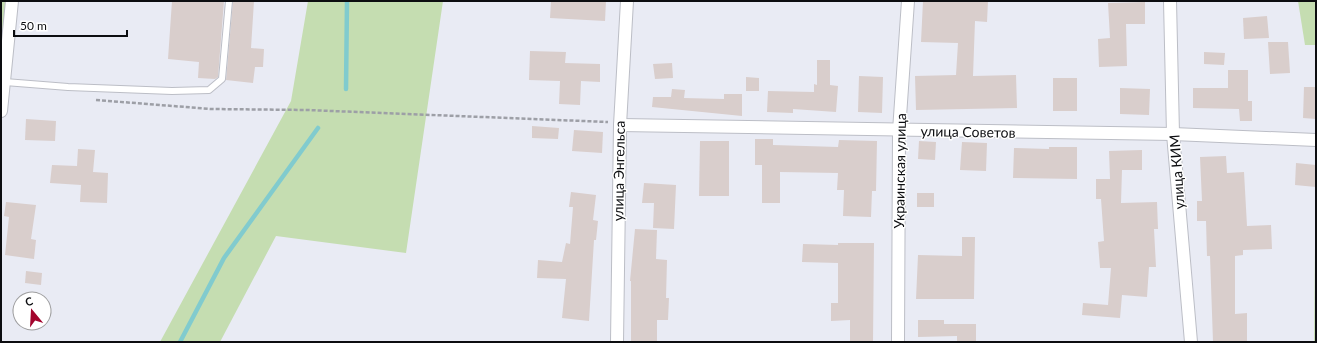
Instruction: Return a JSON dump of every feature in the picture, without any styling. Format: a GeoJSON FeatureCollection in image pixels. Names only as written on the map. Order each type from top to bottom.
{"type":"FeatureCollection","features":[{"type":"Feature","properties":{"kind":"street"},"geometry":{"type":"LineString","coordinates":[[1,112],[12,1]]}},
{"type":"Feature","properties":{"kind":"street","name":"улица Энгельса"},"geometry":{"type":"LineString","coordinates":[[617,342],[620,125],[627,1]]}},
{"type":"Feature","properties":{"kind":"street","name":"Украинская улица"},"geometry":{"type":"LineString","coordinates":[[898,342],[899,131],[908,1]]}},
{"type":"Feature","properties":{"kind":"street","name":"улица КИМ"},"geometry":{"type":"LineString","coordinates":[[1170,1],[1174,134],[1191,342]]}},
{"type":"Feature","properties":{"kind":"street","name":"улица Советов"},"geometry":{"type":"LineString","coordinates":[[620,125],[899,131],[1174,134],[1316,140]]}},
{"type":"Feature","properties":{"kind":"lane"},"geometry":{"type":"LineString","coordinates":[[3,82],[68,87],[210,90],[222,79],[229,1]]}},
{"type":"Feature","properties":{"kind":"path"},"geometry":{"type":"LineString","coordinates":[[88,99],[211,109],[307,110],[612,122],[620,125]]}},
{"type":"Feature","properties":{"kind":"green space"},"geometry":{"type":"Polygon","coordinates":[[[1,1],[7,1],[6,43],[1,43],[1,1]]]}},
{"type":"Feature","properties":{"kind":"green space"},"geometry":{"type":"Polygon","coordinates":[[[308,1],[443,1],[406,253],[276,236],[220,342],[160,342],[291,101],[308,1]]]}},
{"type":"Feature","properties":{"kind":"green space"},"geometry":{"type":"Polygon","coordinates":[[[1298,1],[1316,1],[1316,45],[1305,45],[1298,1]]]}},
{"type":"Feature","properties":{"kind":"green space"},"geometry":{"type":"Polygon","coordinates":[[[1315,247],[1316,342],[1314,342],[1315,247]]]}},
{"type":"Feature","properties":{"kind":"building"},"geometry":{"type":"Polygon","coordinates":[[[172,1],[224,1],[218,77],[215,79],[198,78],[199,62],[168,59],[172,1]]]}},
{"type":"Feature","properties":{"kind":"building"},"geometry":{"type":"Polygon","coordinates":[[[233,1],[254,1],[251,48],[264,49],[263,67],[255,67],[253,83],[226,80],[233,1]]]}},
{"type":"Feature","properties":{"kind":"building"},"geometry":{"type":"Polygon","coordinates":[[[551,1],[606,1],[605,21],[550,18],[551,1]]]}},
{"type":"Feature","properties":{"kind":"building"},"geometry":{"type":"Polygon","coordinates":[[[923,1],[988,1],[987,22],[975,21],[973,76],[1016,75],[1017,108],[916,110],[915,76],[956,75],[958,43],[921,42],[923,1]]]}},
{"type":"Feature","properties":{"kind":"building"},"geometry":{"type":"Polygon","coordinates":[[[1145,2],[1145,24],[1126,24],[1127,66],[1099,67],[1098,39],[1110,38],[1108,3],[1145,2]]]}},
{"type":"Feature","properties":{"kind":"building"},"geometry":{"type":"Polygon","coordinates":[[[1267,16],[1269,38],[1244,39],[1243,18],[1267,16]]]}},
{"type":"Feature","properties":{"kind":"building"},"geometry":{"type":"Polygon","coordinates":[[[1268,42],[1288,42],[1290,73],[1270,74],[1268,42]]]}},
{"type":"Feature","properties":{"kind":"building"},"geometry":{"type":"Polygon","coordinates":[[[530,51],[566,52],[565,63],[600,64],[600,82],[581,81],[580,105],[559,104],[560,81],[529,80],[530,51]]]}},
{"type":"Feature","properties":{"kind":"building"},"geometry":{"type":"Polygon","coordinates":[[[1204,52],[1225,53],[1224,65],[1204,64],[1204,52]]]}},
{"type":"Feature","properties":{"kind":"building"},"geometry":{"type":"Polygon","coordinates":[[[817,60],[830,60],[830,85],[838,86],[836,112],[793,109],[793,113],[767,112],[768,91],[814,92],[814,84],[817,85],[817,60]]]}},
{"type":"Feature","properties":{"kind":"building"},"geometry":{"type":"Polygon","coordinates":[[[672,63],[673,78],[655,79],[653,64],[672,63]]]}},
{"type":"Feature","properties":{"kind":"building"},"geometry":{"type":"Polygon","coordinates":[[[1228,70],[1248,70],[1248,101],[1252,101],[1252,121],[1240,121],[1239,109],[1193,108],[1193,88],[1228,88],[1228,70]]]}},
{"type":"Feature","properties":{"kind":"building"},"geometry":{"type":"Polygon","coordinates":[[[859,76],[883,77],[882,113],[858,112],[859,76]]]}},
{"type":"Feature","properties":{"kind":"building"},"geometry":{"type":"Polygon","coordinates":[[[746,77],[759,78],[759,91],[746,91],[746,77]]]}},
{"type":"Feature","properties":{"kind":"building"},"geometry":{"type":"Polygon","coordinates":[[[1053,78],[1077,78],[1077,111],[1053,111],[1053,78]]]}},
{"type":"Feature","properties":{"kind":"building"},"geometry":{"type":"Polygon","coordinates":[[[1304,87],[1316,87],[1316,119],[1303,118],[1304,87]]]}},
{"type":"Feature","properties":{"kind":"building"},"geometry":{"type":"Polygon","coordinates":[[[1120,88],[1150,89],[1149,115],[1120,114],[1120,88]]]}},
{"type":"Feature","properties":{"kind":"building"},"geometry":{"type":"Polygon","coordinates":[[[672,89],[685,90],[684,98],[724,99],[724,94],[742,94],[742,116],[652,107],[653,97],[671,97],[672,89]]]}},
{"type":"Feature","properties":{"kind":"building"},"geometry":{"type":"Polygon","coordinates":[[[26,119],[56,121],[55,141],[25,140],[26,119]]]}},
{"type":"Feature","properties":{"kind":"building"},"geometry":{"type":"Polygon","coordinates":[[[532,126],[559,128],[558,139],[532,138],[532,126]]]}},
{"type":"Feature","properties":{"kind":"building"},"geometry":{"type":"Polygon","coordinates":[[[574,130],[603,132],[602,153],[572,151],[574,130]]]}},
{"type":"Feature","properties":{"kind":"building"},"geometry":{"type":"Polygon","coordinates":[[[755,139],[773,139],[773,145],[838,147],[839,140],[877,141],[876,191],[872,191],[871,217],[843,216],[844,190],[837,190],[838,173],[780,172],[780,203],[762,203],[762,165],[755,165],[755,139]]]}},
{"type":"Feature","properties":{"kind":"building"},"geometry":{"type":"Polygon","coordinates":[[[700,141],[729,141],[729,196],[699,196],[700,141]]]}},
{"type":"Feature","properties":{"kind":"building"},"geometry":{"type":"Polygon","coordinates":[[[919,141],[936,142],[935,160],[918,159],[919,141]]]}},
{"type":"Feature","properties":{"kind":"building"},"geometry":{"type":"Polygon","coordinates":[[[962,142],[987,143],[986,171],[960,170],[962,142]]]}},
{"type":"Feature","properties":{"kind":"building"},"geometry":{"type":"Polygon","coordinates":[[[1049,147],[1077,147],[1077,179],[1013,178],[1014,148],[1049,149],[1049,147]]]}},
{"type":"Feature","properties":{"kind":"building"},"geometry":{"type":"Polygon","coordinates":[[[78,149],[95,150],[93,172],[108,173],[107,203],[80,202],[81,185],[50,183],[52,165],[77,166],[78,149]]]}},
{"type":"Feature","properties":{"kind":"building"},"geometry":{"type":"Polygon","coordinates":[[[1142,150],[1142,170],[1122,170],[1121,203],[1157,202],[1158,229],[1154,229],[1156,267],[1149,267],[1147,297],[1122,295],[1120,318],[1082,315],[1083,303],[1108,305],[1111,268],[1100,268],[1098,242],[1104,241],[1101,199],[1096,199],[1096,179],[1110,179],[1109,151],[1142,150]]]}},
{"type":"Feature","properties":{"kind":"building"},"geometry":{"type":"Polygon","coordinates":[[[1226,156],[1227,173],[1244,172],[1247,226],[1271,225],[1272,249],[1243,250],[1243,255],[1235,256],[1235,314],[1247,313],[1247,341],[1213,342],[1210,256],[1207,256],[1206,221],[1197,221],[1197,201],[1202,201],[1200,157],[1226,156]]]}},
{"type":"Feature","properties":{"kind":"building"},"geometry":{"type":"Polygon","coordinates":[[[1296,163],[1316,165],[1316,187],[1295,185],[1296,163]]]}},
{"type":"Feature","properties":{"kind":"building"},"geometry":{"type":"Polygon","coordinates":[[[644,183],[676,185],[674,229],[653,228],[654,203],[642,203],[644,183]]]}},
{"type":"Feature","properties":{"kind":"building"},"geometry":{"type":"Polygon","coordinates":[[[571,192],[596,195],[593,220],[598,221],[596,240],[594,240],[589,321],[562,318],[566,279],[537,278],[538,260],[562,262],[566,243],[570,244],[573,207],[569,207],[571,192]]]}},
{"type":"Feature","properties":{"kind":"building"},"geometry":{"type":"Polygon","coordinates":[[[917,193],[934,193],[934,207],[917,207],[917,193]]]}},
{"type":"Feature","properties":{"kind":"building"},"geometry":{"type":"Polygon","coordinates":[[[6,202],[36,205],[31,239],[36,240],[34,259],[5,255],[9,217],[4,216],[6,202]]]}},
{"type":"Feature","properties":{"kind":"building"},"geometry":{"type":"Polygon","coordinates":[[[635,229],[657,230],[656,259],[667,260],[666,298],[669,298],[668,320],[657,320],[657,342],[631,342],[630,281],[635,229]]]}},
{"type":"Feature","properties":{"kind":"building"},"geometry":{"type":"Polygon","coordinates":[[[962,237],[975,237],[974,299],[916,299],[918,255],[962,256],[962,237]]]}},
{"type":"Feature","properties":{"kind":"building"},"geometry":{"type":"Polygon","coordinates":[[[838,243],[874,243],[873,342],[850,342],[850,320],[831,321],[831,303],[838,303],[838,263],[802,262],[803,244],[838,245],[838,243]]]}},
{"type":"Feature","properties":{"kind":"building"},"geometry":{"type":"Polygon","coordinates":[[[26,271],[42,273],[41,285],[25,283],[26,271]]]}},
{"type":"Feature","properties":{"kind":"building"},"geometry":{"type":"Polygon","coordinates":[[[918,320],[944,320],[944,324],[976,324],[976,341],[957,341],[957,336],[918,337],[918,320]]]}},
{"type":"Feature","properties":{"kind":"waterway"},"geometry":{"type":"LineString","coordinates":[[346,89],[347,1]]}},
{"type":"Feature","properties":{"kind":"waterway"},"geometry":{"type":"LineString","coordinates":[[180,342],[224,258],[318,128]]}}]}
